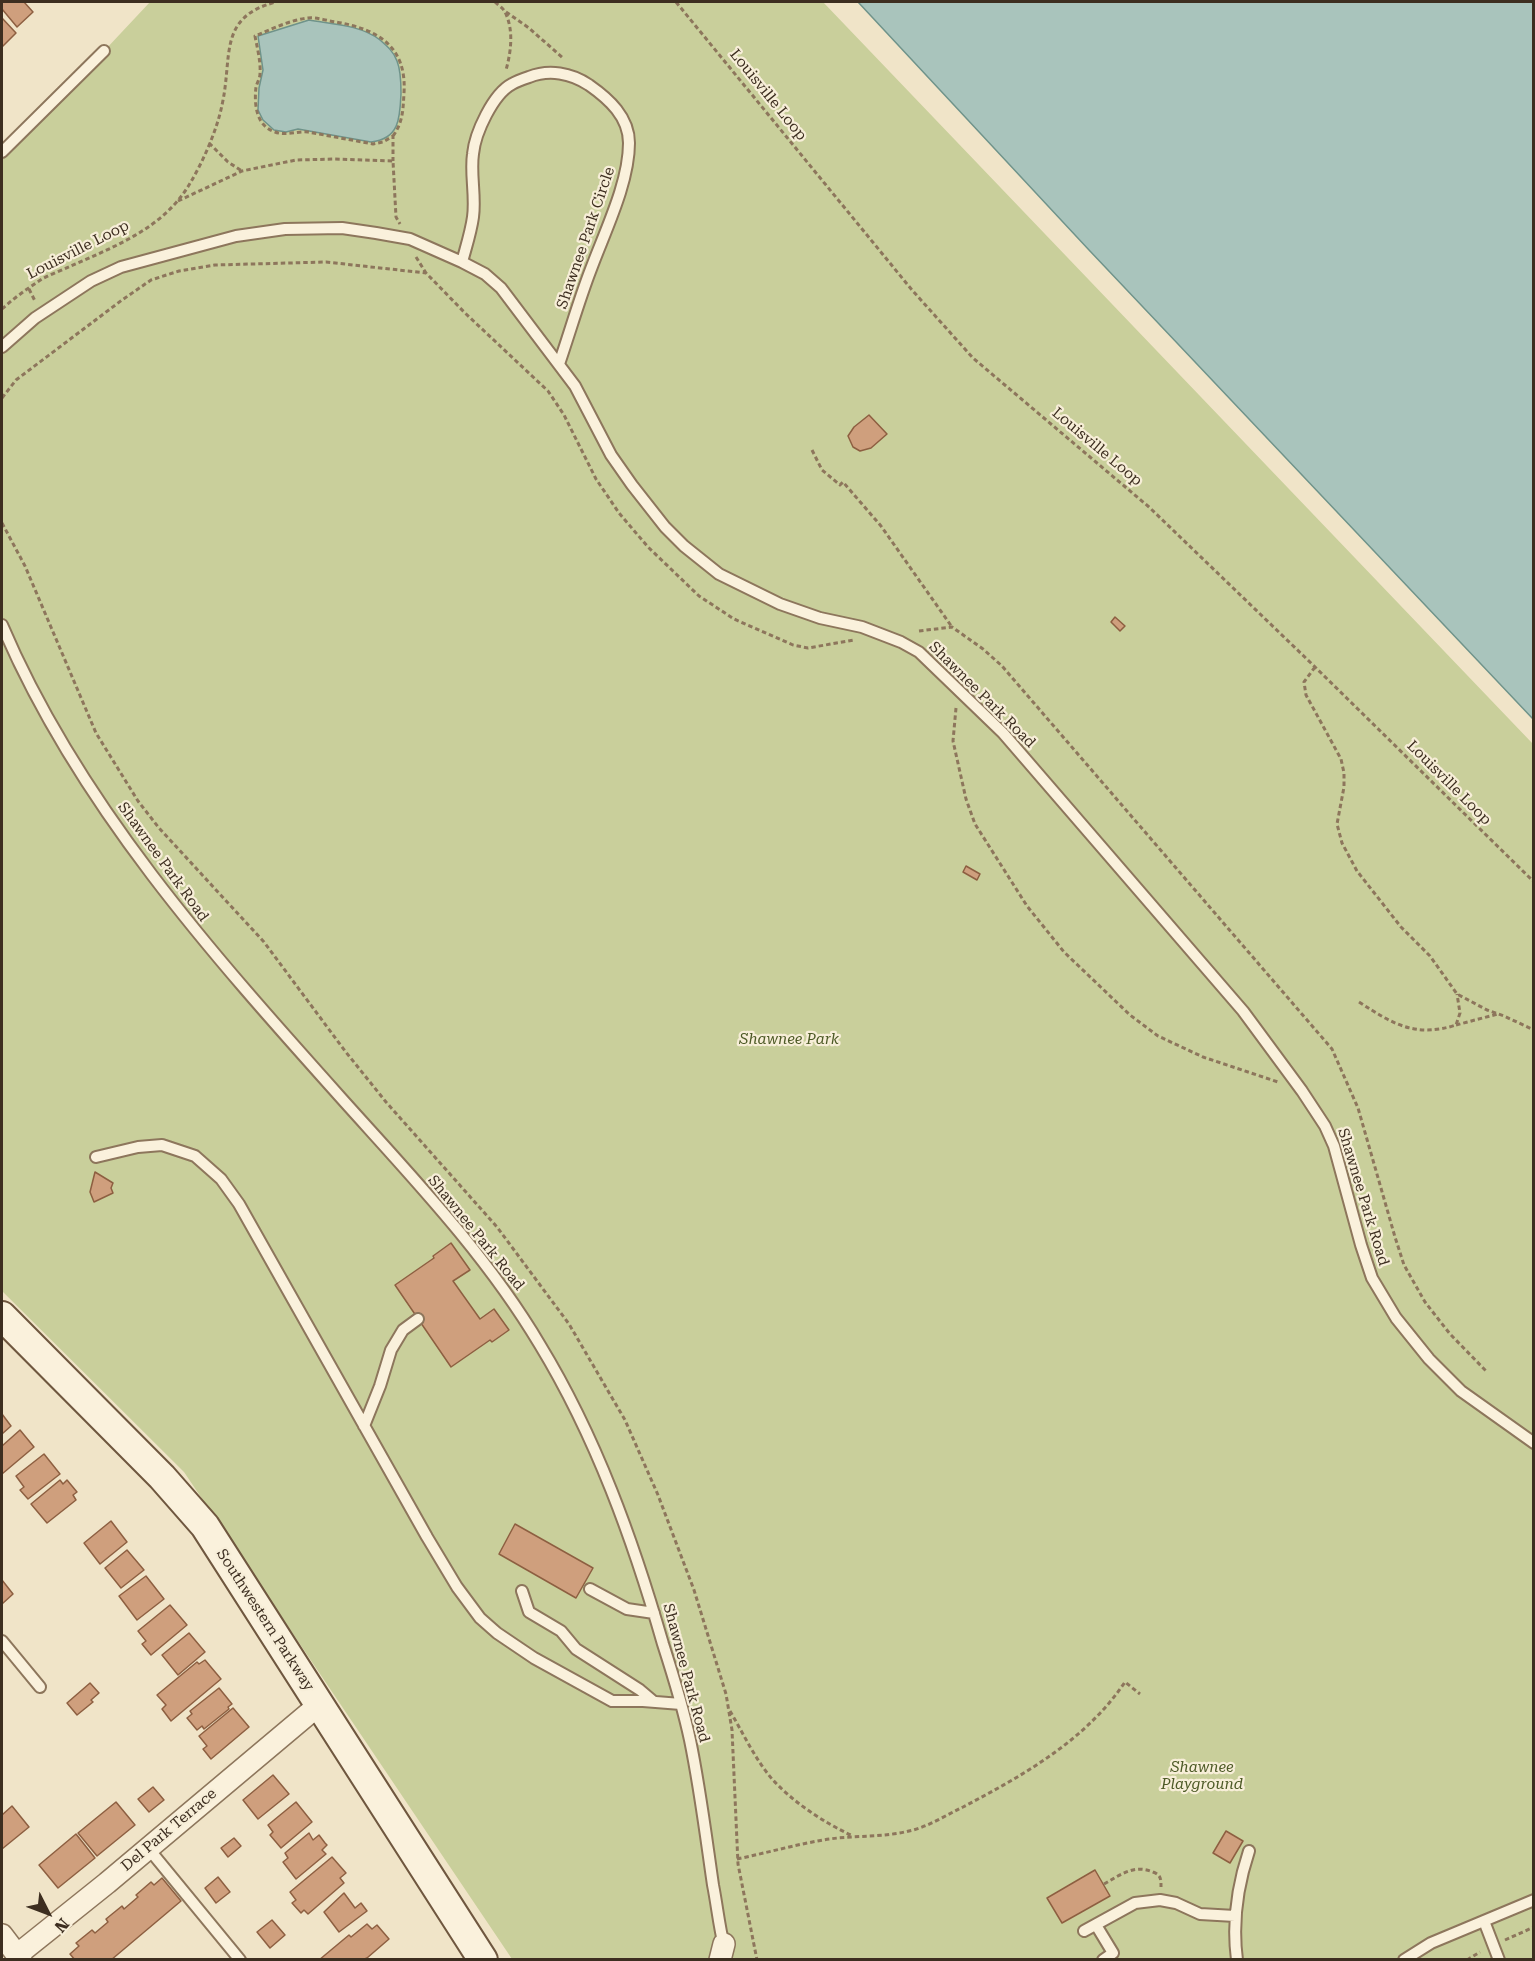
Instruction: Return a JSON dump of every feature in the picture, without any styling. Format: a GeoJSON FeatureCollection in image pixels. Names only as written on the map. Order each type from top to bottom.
{"type":"FeatureCollection","features":[{"type":"Feature","properties":{"kind":"street","name":"Southwestern Parkway"},"geometry":{"type":"LineString","coordinates":[[2,1316],[162,1477],[205,1526],[483,1959]]}},
{"type":"Feature","properties":{"kind":"street","name":"Del Park Terrace"},"geometry":{"type":"LineString","coordinates":[[19,1957],[320,1704]]}},
{"type":"Feature","properties":{"kind":"street"},"geometry":{"type":"LineString","coordinates":[[2,1935],[19,1957]]}},
{"type":"Feature","properties":{"kind":"lane"},"geometry":{"type":"LineString","coordinates":[[2,152],[104,51]]}},
{"type":"Feature","properties":{"kind":"lane","name":"Shawnee Park Circle"},"geometry":{"type":"LineString","coordinates":[[462,262],[473,217],[472,155],[481,125],[502,92],[510,84],[540,73],[558,72],[581,80],[616,108],[624,122],[629,140],[628,157],[619,193],[559,364]]}},
{"type":"Feature","properties":{"kind":"lane","name":"Shawnee Park Road"},"geometry":{"type":"LineString","coordinates":[[2,347],[35,318],[91,281],[122,267],[237,236],[285,229],[342,228],[410,239],[485,274],[501,288],[575,386],[611,455],[632,485],[665,526],[704,563],[719,574],[780,604],[820,618],[861,627],[901,642],[919,652],[1003,733],[1243,1011],[1302,1091],[1325,1126],[1334,1146],[1372,1278],[1396,1318],[1429,1359],[1461,1391],[1533,1443]]}},
{"type":"Feature","properties":{"kind":"lane","name":"Shawnee Park Road"},"geometry":{"type":"LineString","coordinates":[[2,625],[22,672],[49,724],[89,785],[191,926],[253,1000],[431,1199],[485,1265],[520,1313],[551,1363],[584,1427],[608,1481],[654,1613],[681,1704],[690,1741],[724,1954]]}},
{"type":"Feature","properties":{"kind":"lane"},"geometry":{"type":"LineString","coordinates":[[96,1157],[138,1147],[162,1145],[195,1156],[221,1179],[239,1204],[451,1577],[480,1618],[497,1633],[534,1658],[612,1701],[654,1701],[681,1704]]}},
{"type":"Feature","properties":{"kind":"lane"},"geometry":{"type":"LineString","coordinates":[[364,1426],[391,1350],[403,1330],[418,1319]]}},
{"type":"Feature","properties":{"kind":"lane"},"geometry":{"type":"LineString","coordinates":[[590,1589],[627,1609],[654,1613]]}},
{"type":"Feature","properties":{"kind":"lane"},"geometry":{"type":"LineString","coordinates":[[522,1591],[529,1612],[561,1630],[576,1648],[654,1701]]}},
{"type":"Feature","properties":{"kind":"lane"},"geometry":{"type":"LineString","coordinates":[[2,1641],[40,1687]]}},
{"type":"Feature","properties":{"kind":"lane"},"geometry":{"type":"LineString","coordinates":[[148,1848],[240,1959]]}},
{"type":"Feature","properties":{"kind":"lane"},"geometry":{"type":"LineString","coordinates":[[1237,1959],[1235,1916],[1239,1880],[1249,1851]]}},
{"type":"Feature","properties":{"kind":"lane"},"geometry":{"type":"LineString","coordinates":[[1084,1931],[1135,1903],[1160,1900],[1176,1903],[1200,1914],[1235,1916]]}},
{"type":"Feature","properties":{"kind":"lane"},"geometry":{"type":"LineString","coordinates":[[1404,1959],[1431,1943],[1533,1900]]}},
{"type":"Feature","properties":{"kind":"lane"},"geometry":{"type":"LineString","coordinates":[[1484,1921],[1499,1959]]}},
{"type":"Feature","properties":{"kind":"lane"},"geometry":{"type":"LineString","coordinates":[[1096,1925],[1113,1953],[1103,1959]]}},
{"type":"Feature","properties":{"kind":"path","name":"Louisville Loop"},"geometry":{"type":"LineString","coordinates":[[2,309],[42,279],[128,240],[169,212],[189,185],[209,143],[222,105],[231,41],[238,22],[255,9],[276,2]]}},
{"type":"Feature","properties":{"kind":"path"},"geometry":{"type":"LineString","coordinates":[[495,2],[562,56],[569,68],[581,80]]}},
{"type":"Feature","properties":{"kind":"path","name":"Louisville Loop"},"geometry":{"type":"LineString","coordinates":[[676,2],[912,290],[973,358],[1149,507],[1315,666],[1533,882]]}},
{"type":"Feature","properties":{"kind":"path"},"geometry":{"type":"LineString","coordinates":[[505,11],[511,50],[506,71]]}},
{"type":"Feature","properties":{"kind":"path"},"geometry":{"type":"LineString","coordinates":[[393,136],[383,142],[373,144],[308,132],[297,131],[284,134],[266,128],[259,118],[256,106],[256,86],[260,73],[255,36],[275,27],[310,17],[358,26],[377,35],[394,50],[402,66],[405,86],[403,116],[393,136],[396,216]]}},
{"type":"Feature","properties":{"kind":"path"},"geometry":{"type":"LineString","coordinates":[[209,143],[228,162],[242,171]]}},
{"type":"Feature","properties":{"kind":"path"},"geometry":{"type":"LineString","coordinates":[[176,202],[242,171],[296,160],[393,161]]}},
{"type":"Feature","properties":{"kind":"path"},"geometry":{"type":"LineString","coordinates":[[411,249],[426,273],[493,340],[548,390],[564,415],[596,479],[619,513],[664,563],[699,596],[734,619],[793,645],[808,648],[863,639]]}},
{"type":"Feature","properties":{"kind":"path"},"geometry":{"type":"LineString","coordinates":[[2,398],[16,381],[122,300],[151,280],[179,271],[215,265],[326,262],[426,273]]}},
{"type":"Feature","properties":{"kind":"path"},"geometry":{"type":"LineString","coordinates":[[812,450],[818,465],[828,476],[840,485],[843,482],[869,512],[952,627],[1002,666],[1332,1049],[1358,1108],[1404,1265],[1425,1302],[1450,1334],[1487,1372]]}},
{"type":"Feature","properties":{"kind":"path"},"geometry":{"type":"LineString","coordinates":[[919,631],[952,627]]}},
{"type":"Feature","properties":{"kind":"path"},"geometry":{"type":"LineString","coordinates":[[1315,666],[1304,682],[1306,695],[1341,759],[1344,773],[1337,824],[1342,843],[1357,871],[1401,927],[1430,956],[1457,994],[1460,1013],[1456,1025]]}},
{"type":"Feature","properties":{"kind":"path"},"geometry":{"type":"LineString","coordinates":[[958,690],[953,741],[966,799],[975,824],[1027,906],[1065,952],[1130,1015],[1158,1036],[1203,1057],[1302,1091]]}},
{"type":"Feature","properties":{"kind":"path"},"geometry":{"type":"LineString","coordinates":[[1457,994],[1533,1030]]}},
{"type":"Feature","properties":{"kind":"path"},"geometry":{"type":"LineString","coordinates":[[1359,1002],[1394,1023],[1423,1031],[1439,1030],[1498,1014]]}},
{"type":"Feature","properties":{"kind":"path"},"geometry":{"type":"LineString","coordinates":[[738,1859],[823,1840],[885,1836],[912,1831],[1003,1786],[1048,1759],[1114,1699],[1125,1682],[1140,1694]]}},
{"type":"Feature","properties":{"kind":"path"},"geometry":{"type":"LineString","coordinates":[[729,1709],[772,1778],[793,1799],[838,1829],[855,1837]]}},
{"type":"Feature","properties":{"kind":"path"},"geometry":{"type":"LineString","coordinates":[[1104,1884],[1127,1870],[1147,1870],[1161,1878],[1160,1900]]}},
{"type":"Feature","properties":{"kind":"green space","name":"Shawnee Park"},"geometry":{"type":"Polygon","coordinates":[[[150,2],[823,2],[1533,744],[1533,1959],[512,1959],[184,1472],[2,1291],[2,160],[150,2]]]}},
{"type":"Feature","properties":{"kind":"water"},"geometry":{"type":"Polygon","coordinates":[[[858,2],[1533,2],[1533,719],[1089,250],[858,2]]]}},
{"type":"Feature","properties":{"kind":"water"},"geometry":{"type":"Polygon","coordinates":[[[309,20],[364,31],[380,40],[394,55],[400,77],[400,110],[393,132],[388,136],[371,142],[298,129],[286,132],[274,130],[263,120],[258,110],[263,70],[258,36],[309,20]]]}},
{"type":"Feature","properties":{"kind":"building"},"geometry":{"type":"Polygon","coordinates":[[[2,2],[24,2],[33,12],[17,27],[2,9],[2,2]]]}},
{"type":"Feature","properties":{"kind":"building"},"geometry":{"type":"Polygon","coordinates":[[[2,18],[16,33],[2,47],[2,18]]]}},
{"type":"Feature","properties":{"kind":"building"},"geometry":{"type":"Polygon","coordinates":[[[869,415],[887,434],[871,448],[860,451],[853,447],[848,436],[854,427],[869,415]]]}},
{"type":"Feature","properties":{"kind":"building"},"geometry":{"type":"Polygon","coordinates":[[[1115,617],[1125,626],[1120,631],[1111,622],[1115,617]]]}},
{"type":"Feature","properties":{"kind":"building"},"geometry":{"type":"Polygon","coordinates":[[[966,866],[980,874],[977,880],[963,872],[966,866]]]}},
{"type":"Feature","properties":{"kind":"building"},"geometry":{"type":"Polygon","coordinates":[[[95,1172],[113,1183],[111,1188],[113,1193],[94,1202],[90,1192],[95,1172]]]}},
{"type":"Feature","properties":{"kind":"building"},"geometry":{"type":"Polygon","coordinates":[[[451,1243],[470,1270],[453,1281],[480,1319],[494,1309],[509,1330],[451,1367],[395,1285],[434,1258],[433,1256],[451,1243]]]}},
{"type":"Feature","properties":{"kind":"building"},"geometry":{"type":"Polygon","coordinates":[[[2,1414],[11,1426],[2,1434],[2,1414]]]}},
{"type":"Feature","properties":{"kind":"building"},"geometry":{"type":"Polygon","coordinates":[[[20,1430],[34,1447],[2,1474],[2,1446],[20,1430]]]}},
{"type":"Feature","properties":{"kind":"building"},"geometry":{"type":"Polygon","coordinates":[[[44,1454],[60,1474],[28,1499],[20,1490],[24,1487],[16,1476],[44,1454]]]}},
{"type":"Feature","properties":{"kind":"building"},"geometry":{"type":"Polygon","coordinates":[[[60,1480],[63,1484],[67,1480],[77,1492],[73,1495],[76,1500],[47,1523],[31,1504],[60,1480]]]}},
{"type":"Feature","properties":{"kind":"building"},"geometry":{"type":"Polygon","coordinates":[[[111,1521],[127,1542],[100,1564],[84,1543],[111,1521]]]}},
{"type":"Feature","properties":{"kind":"building"},"geometry":{"type":"Polygon","coordinates":[[[515,1524],[593,1568],[576,1598],[499,1554],[515,1524]]]}},
{"type":"Feature","properties":{"kind":"building"},"geometry":{"type":"Polygon","coordinates":[[[127,1550],[144,1570],[121,1588],[105,1568],[127,1550]]]}},
{"type":"Feature","properties":{"kind":"building"},"geometry":{"type":"Polygon","coordinates":[[[146,1576],[164,1599],[137,1620],[119,1596],[146,1576]]]}},
{"type":"Feature","properties":{"kind":"building"},"geometry":{"type":"Polygon","coordinates":[[[2,1580],[13,1594],[2,1604],[2,1580]]]}},
{"type":"Feature","properties":{"kind":"building"},"geometry":{"type":"Polygon","coordinates":[[[170,1605],[187,1625],[151,1655],[142,1644],[146,1641],[138,1631],[170,1605]]]}},
{"type":"Feature","properties":{"kind":"building"},"geometry":{"type":"Polygon","coordinates":[[[189,1633],[205,1652],[178,1675],[162,1655],[189,1633]]]}},
{"type":"Feature","properties":{"kind":"building"},"geometry":{"type":"Polygon","coordinates":[[[205,1660],[221,1679],[171,1721],[162,1709],[166,1705],[157,1695],[197,1662],[199,1664],[205,1660]]]}},
{"type":"Feature","properties":{"kind":"building"},"geometry":{"type":"Polygon","coordinates":[[[90,1683],[99,1693],[91,1700],[93,1702],[77,1715],[67,1703],[90,1683]]]}},
{"type":"Feature","properties":{"kind":"building"},"geometry":{"type":"Polygon","coordinates":[[[219,1688],[232,1704],[204,1729],[202,1726],[197,1730],[187,1718],[192,1714],[190,1711],[219,1688]]]}},
{"type":"Feature","properties":{"kind":"building"},"geometry":{"type":"Polygon","coordinates":[[[233,1708],[249,1727],[211,1759],[203,1749],[207,1746],[199,1736],[233,1708]]]}},
{"type":"Feature","properties":{"kind":"building"},"geometry":{"type":"Polygon","coordinates":[[[273,1775],[289,1794],[258,1819],[243,1800],[273,1775]]]}},
{"type":"Feature","properties":{"kind":"building"},"geometry":{"type":"Polygon","coordinates":[[[153,1787],[164,1800],[149,1812],[138,1799],[153,1787]]]}},
{"type":"Feature","properties":{"kind":"building"},"geometry":{"type":"Polygon","coordinates":[[[116,1802],[135,1825],[97,1856],[78,1833],[116,1802]]]}},
{"type":"Feature","properties":{"kind":"building"},"geometry":{"type":"Polygon","coordinates":[[[296,1802],[312,1822],[281,1848],[270,1835],[273,1832],[268,1825],[296,1802]]]}},
{"type":"Feature","properties":{"kind":"building"},"geometry":{"type":"Polygon","coordinates":[[[12,1806],[29,1827],[2,1849],[2,1815],[12,1806]]]}},
{"type":"Feature","properties":{"kind":"building"},"geometry":{"type":"Polygon","coordinates":[[[1226,1831],[1243,1841],[1230,1863],[1213,1853],[1226,1831]]]}},
{"type":"Feature","properties":{"kind":"building"},"geometry":{"type":"Polygon","coordinates":[[[309,1833],[313,1840],[319,1835],[327,1845],[322,1850],[326,1854],[296,1879],[283,1862],[288,1858],[285,1853],[309,1833]]]}},
{"type":"Feature","properties":{"kind":"building"},"geometry":{"type":"Polygon","coordinates":[[[76,1834],[95,1858],[58,1888],[39,1865],[76,1834]]]}},
{"type":"Feature","properties":{"kind":"building"},"geometry":{"type":"Polygon","coordinates":[[[234,1838],[241,1846],[228,1857],[221,1848],[234,1838]]]}},
{"type":"Feature","properties":{"kind":"building"},"geometry":{"type":"Polygon","coordinates":[[[332,1857],[346,1873],[340,1878],[344,1883],[308,1914],[304,1910],[301,1913],[292,1903],[296,1900],[290,1892],[332,1857]]]}},
{"type":"Feature","properties":{"kind":"building"},"geometry":{"type":"Polygon","coordinates":[[[1095,1870],[1110,1896],[1062,1923],[1047,1898],[1095,1870]]]}},
{"type":"Feature","properties":{"kind":"building"},"geometry":{"type":"Polygon","coordinates":[[[218,1877],[230,1892],[216,1903],[205,1888],[218,1877]]]}},
{"type":"Feature","properties":{"kind":"building"},"geometry":{"type":"Polygon","coordinates":[[[162,1878],[181,1901],[111,1960],[75,1960],[70,1954],[79,1946],[76,1943],[92,1930],[95,1933],[108,1922],[106,1919],[122,1906],[124,1909],[151,1882],[154,1885],[162,1878]]]}},
{"type":"Feature","properties":{"kind":"building"},"geometry":{"type":"Polygon","coordinates":[[[344,1893],[355,1908],[361,1903],[367,1911],[339,1932],[324,1912],[344,1893]]]}},
{"type":"Feature","properties":{"kind":"building"},"geometry":{"type":"Polygon","coordinates":[[[272,1920],[285,1935],[270,1948],[257,1932],[272,1920]]]}},
{"type":"Feature","properties":{"kind":"building"},"geometry":{"type":"Polygon","coordinates":[[[367,1924],[372,1929],[377,1925],[389,1939],[367,1958],[319,1960],[349,1935],[351,1937],[367,1924]]]}},
{"type":"Feature","properties":{"kind":"park label","name":"Shawnee Playground"},"geometry":{"type":"Point","coordinates":[1202,1776]}}]}
